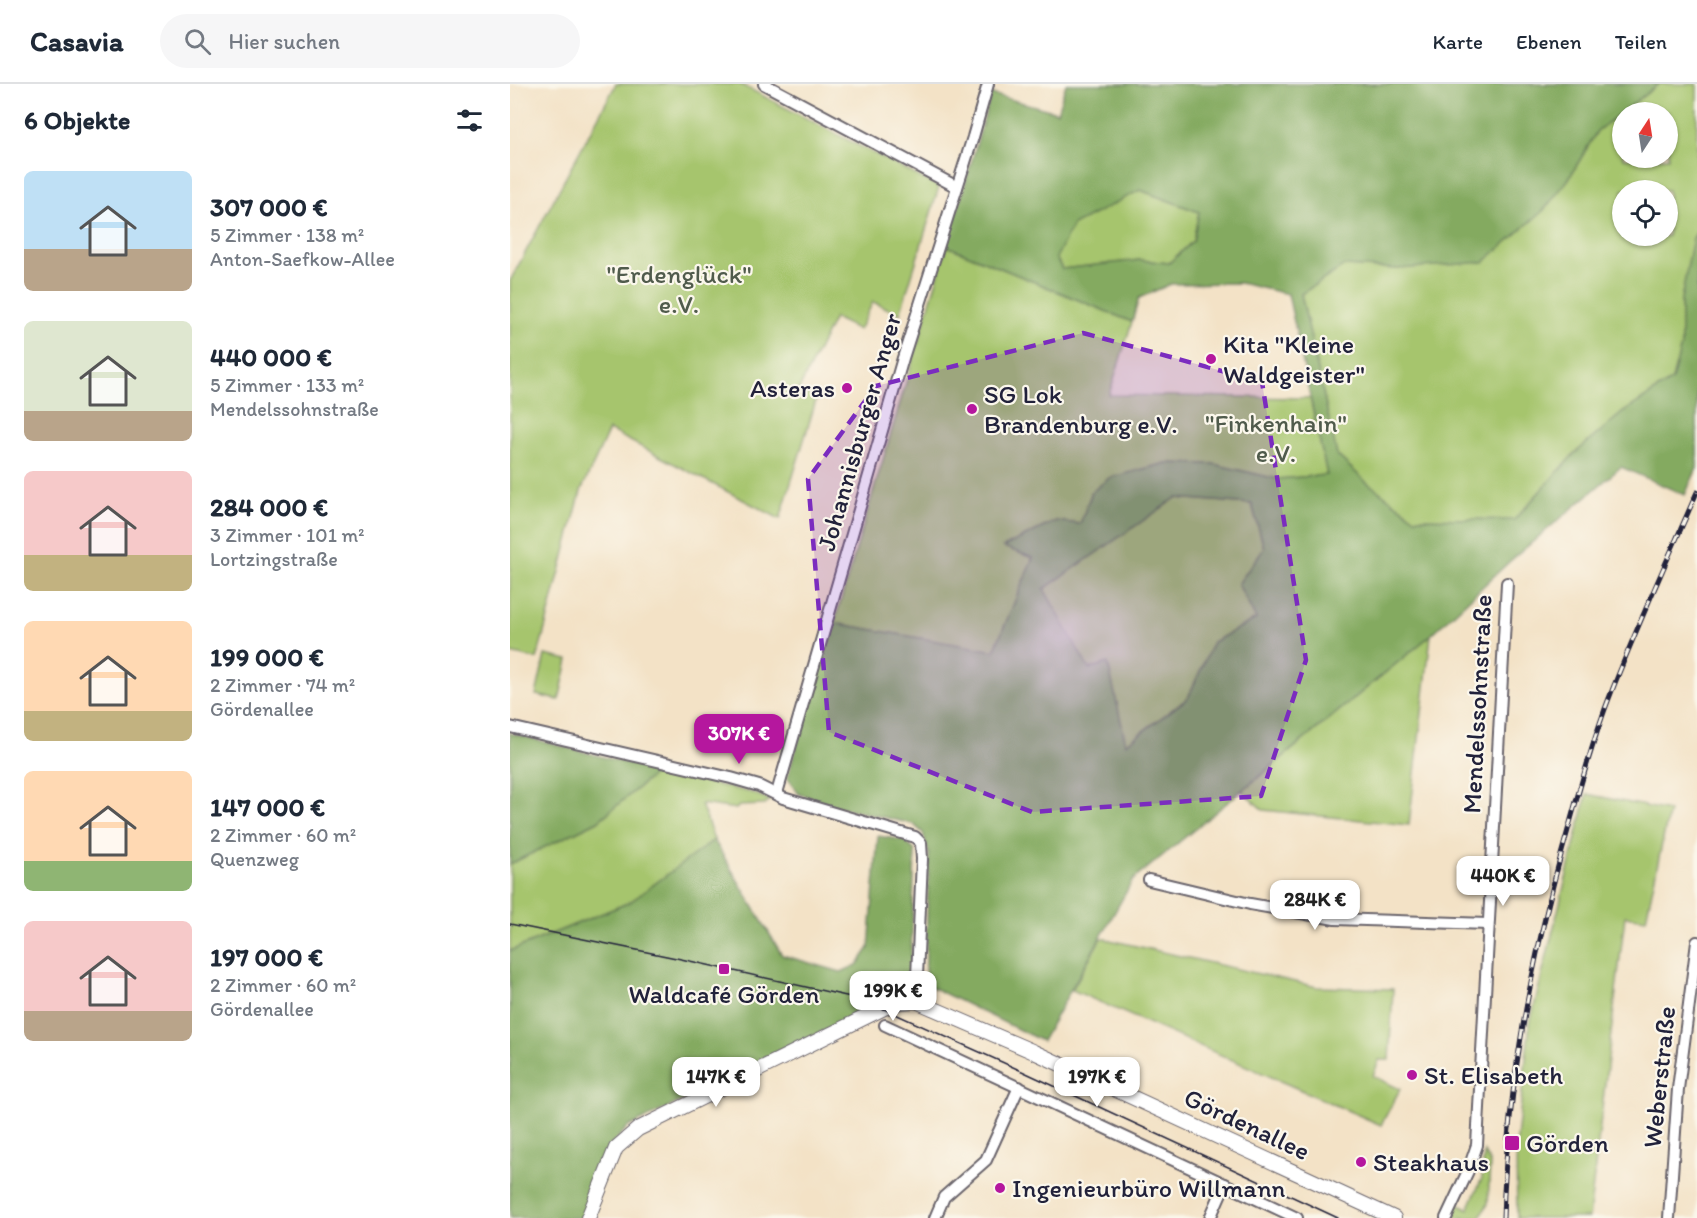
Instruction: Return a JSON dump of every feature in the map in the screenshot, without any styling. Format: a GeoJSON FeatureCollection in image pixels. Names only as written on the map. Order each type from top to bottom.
{"type":"FeatureCollection","features":[{"type":"Feature","properties":{"kind":"street"},"geometry":{"type":"LineString","coordinates":[[764,84],[957,187]]}},
{"type":"Feature","properties":{"kind":"street","name":"Johannisburger Anger"},"geometry":{"type":"LineString","coordinates":[[777,793],[903,358],[988,84]]}},
{"type":"Feature","properties":{"kind":"street","name":"Mendelssohnstraße"},"geometry":{"type":"LineString","coordinates":[[1446,1218],[1477,1146],[1507,583]]}},
{"type":"Feature","properties":{"kind":"street"},"geometry":{"type":"LineString","coordinates":[[510,727],[690,767],[759,786],[783,798],[901,831],[915,837],[921,843],[916,1001],[900,1002],[884,1008],[638,1130],[616,1148],[588,1218]]}},
{"type":"Feature","properties":{"kind":"street"},"geometry":{"type":"LineString","coordinates":[[1149,880],[1250,904],[1335,919],[1488,924]]}},
{"type":"Feature","properties":{"kind":"street","name":"Weberstraße"},"geometry":{"type":"LineString","coordinates":[[1669,1218],[1678,1089],[1697,942]]}},
{"type":"Feature","properties":{"kind":"street","name":"Gördenallee"},"geometry":{"type":"LineString","coordinates":[[916,1001],[1034,1052],[1394,1218]]}},
{"type":"Feature","properties":{"kind":"street"},"geometry":{"type":"LineString","coordinates":[[885,1025],[1297,1218]]}},
{"type":"Feature","properties":{"kind":"street"},"geometry":{"type":"LineString","coordinates":[[935,1218],[944,1197],[986,1160],[1018,1088]]}},
{"type":"Feature","properties":{"kind":"street"},"geometry":{"type":"LineString","coordinates":[[1210,1218],[1225,1184]]}},
{"type":"Feature","properties":{"kind":"highlighted area"},"geometry":{"type":"Polygon","coordinates":[[[1083,333],[1262,382],[1306,660],[1261,796],[1032,812],[829,732],[808,479],[876,386],[1083,333]]]}},
{"type":"Feature","properties":{"kind":"green space","name":"\"Erdenglück\" e.V."},"geometry":{"type":"Polygon","coordinates":[[[616,84],[740,84],[939,187],[900,314],[873,302],[859,330],[834,318],[798,391],[817,397],[780,519],[609,430],[581,491],[537,659],[510,653],[510,281],[616,84]]]}},
{"type":"Feature","properties":{"kind":"green space"},"geometry":{"type":"Polygon","coordinates":[[[1066,84],[1659,84],[1635,102],[1612,102],[1612,120],[1597,131],[1568,180],[1544,210],[1484,262],[1399,269],[1344,266],[1301,294],[1337,455],[1365,481],[1415,518],[1514,520],[1574,454],[1622,413],[1672,380],[1681,346],[1681,300],[1693,238],[1697,232],[1697,468],[1685,495],[1621,467],[1509,562],[1431,635],[1133,880],[1042,1041],[925,984],[929,854],[923,833],[913,824],[839,807],[799,794],[787,778],[834,623],[994,651],[1033,558],[1003,547],[1056,521],[1080,524],[1092,492],[1109,478],[1166,463],[1213,464],[1277,479],[1327,475],[1288,294],[1240,283],[1171,284],[1139,298],[1132,322],[947,246],[991,94],[1057,112],[1066,84]],[[1140,190],[1073,225],[1056,258],[1062,269],[1140,260],[1169,263],[1193,241],[1199,212],[1140,190]],[[1176,498],[1044,589],[1089,669],[1108,663],[1126,744],[1188,698],[1213,642],[1256,619],[1238,584],[1264,548],[1252,504],[1176,498]]]}},
{"type":"Feature","properties":{"kind":"green space"},"geometry":{"type":"Polygon","coordinates":[[[1659,84],[1697,84],[1697,232],[1693,238],[1681,299],[1681,346],[1672,380],[1622,413],[1574,454],[1514,520],[1415,518],[1365,481],[1337,455],[1301,294],[1344,266],[1399,269],[1568,180],[1597,131],[1612,120],[1612,168],[1678,168],[1678,102],[1635,102],[1659,84]]]}},
{"type":"Feature","properties":{"kind":"green space"},"geometry":{"type":"Polygon","coordinates":[[[1140,190],[1199,212],[1193,241],[1169,263],[1140,260],[1062,269],[1056,257],[1073,225],[1140,190]]]}},
{"type":"Feature","properties":{"kind":"green space","name":"\"Finkenhain\" e.V."},"geometry":{"type":"Polygon","coordinates":[[[947,246],[1132,322],[1109,395],[1310,398],[1327,475],[1277,479],[1213,464],[1092,492],[1080,524],[1056,521],[1004,547],[1033,558],[994,651],[834,623],[947,246]]]}},
{"type":"Feature","properties":{"kind":"green space"},"geometry":{"type":"Polygon","coordinates":[[[1176,498],[1252,504],[1264,548],[1238,584],[1256,619],[1213,642],[1188,698],[1125,744],[1108,664],[1089,670],[1044,589],[1176,498]]]}},
{"type":"Feature","properties":{"kind":"green space"},"geometry":{"type":"Polygon","coordinates":[[[1431,635],[1409,825],[1263,810],[1242,791],[1431,635]]]}},
{"type":"Feature","properties":{"kind":"green space"},"geometry":{"type":"Polygon","coordinates":[[[545,655],[568,660],[559,700],[536,695],[545,655]]]}},
{"type":"Feature","properties":{"kind":"green space"},"geometry":{"type":"Polygon","coordinates":[[[510,733],[658,771],[598,821],[510,864],[510,733]]]}},
{"type":"Feature","properties":{"kind":"green space"},"geometry":{"type":"Polygon","coordinates":[[[658,771],[753,793],[770,800],[764,805],[739,806],[736,809],[701,804],[714,840],[630,902],[510,951],[510,864],[598,821],[658,771]]]}},
{"type":"Feature","properties":{"kind":"green space"},"geometry":{"type":"Polygon","coordinates":[[[1587,794],[1669,811],[1646,919],[1625,916],[1589,1218],[1517,1218],[1516,1147],[1530,1023],[1587,794]]]}},
{"type":"Feature","properties":{"kind":"green space"},"geometry":{"type":"Polygon","coordinates":[[[878,836],[904,840],[915,851],[910,981],[906,987],[865,1011],[628,1127],[611,1145],[583,1218],[510,1218],[510,951],[630,902],[714,840],[782,955],[841,972],[857,965],[869,948],[878,836]]]}},
{"type":"Feature","properties":{"kind":"green space"},"geometry":{"type":"Polygon","coordinates":[[[1101,938],[1317,987],[1393,989],[1389,1060],[1379,1060],[1373,1076],[1400,1089],[1381,1125],[1072,990],[1101,938]]]}},
{"type":"Feature","properties":{"kind":"green space"},"geometry":{"type":"Polygon","coordinates":[[[1484,1152],[1490,1163],[1488,1204],[1479,1218],[1454,1218],[1455,1203],[1468,1209],[1482,1178],[1484,1152]]]}},
{"type":"Feature","properties":{"kind":"tram line"},"geometry":{"type":"LineString","coordinates":[[510,924],[864,1000],[1338,1218]]}},
{"type":"Feature","properties":{"kind":"railway"},"geometry":{"type":"LineString","coordinates":[[1503,1218],[1505,1169],[1516,1071],[1533,974],[1555,877],[1586,765],[1608,701],[1697,492]]}},
{"type":"Feature","properties":{"kind":"place","name":"Kita \"Kleine Waldgeister\""},"geometry":{"type":"Point","coordinates":[1211,359]}},
{"type":"Feature","properties":{"kind":"place","name":"Asteras"},"geometry":{"type":"Point","coordinates":[847,388]}},
{"type":"Feature","properties":{"kind":"place","name":"SG Lok Brandenburg e.V."},"geometry":{"type":"Point","coordinates":[972,409]}},
{"type":"Feature","properties":{"kind":"place","name":"Waldcafé Görden"},"geometry":{"type":"Point","coordinates":[724,969]}},
{"type":"Feature","properties":{"kind":"place","name":"St. Elisabeth"},"geometry":{"type":"Point","coordinates":[1412,1075]}},
{"type":"Feature","properties":{"kind":"place","name":"Görden"},"geometry":{"type":"Point","coordinates":[1512,1143]}},
{"type":"Feature","properties":{"kind":"place","name":"Steakhaus"},"geometry":{"type":"Point","coordinates":[1361,1162]}},
{"type":"Feature","properties":{"kind":"place","name":"Ingenieurbüro Willmann"},"geometry":{"type":"Point","coordinates":[1000,1188]}}]}
